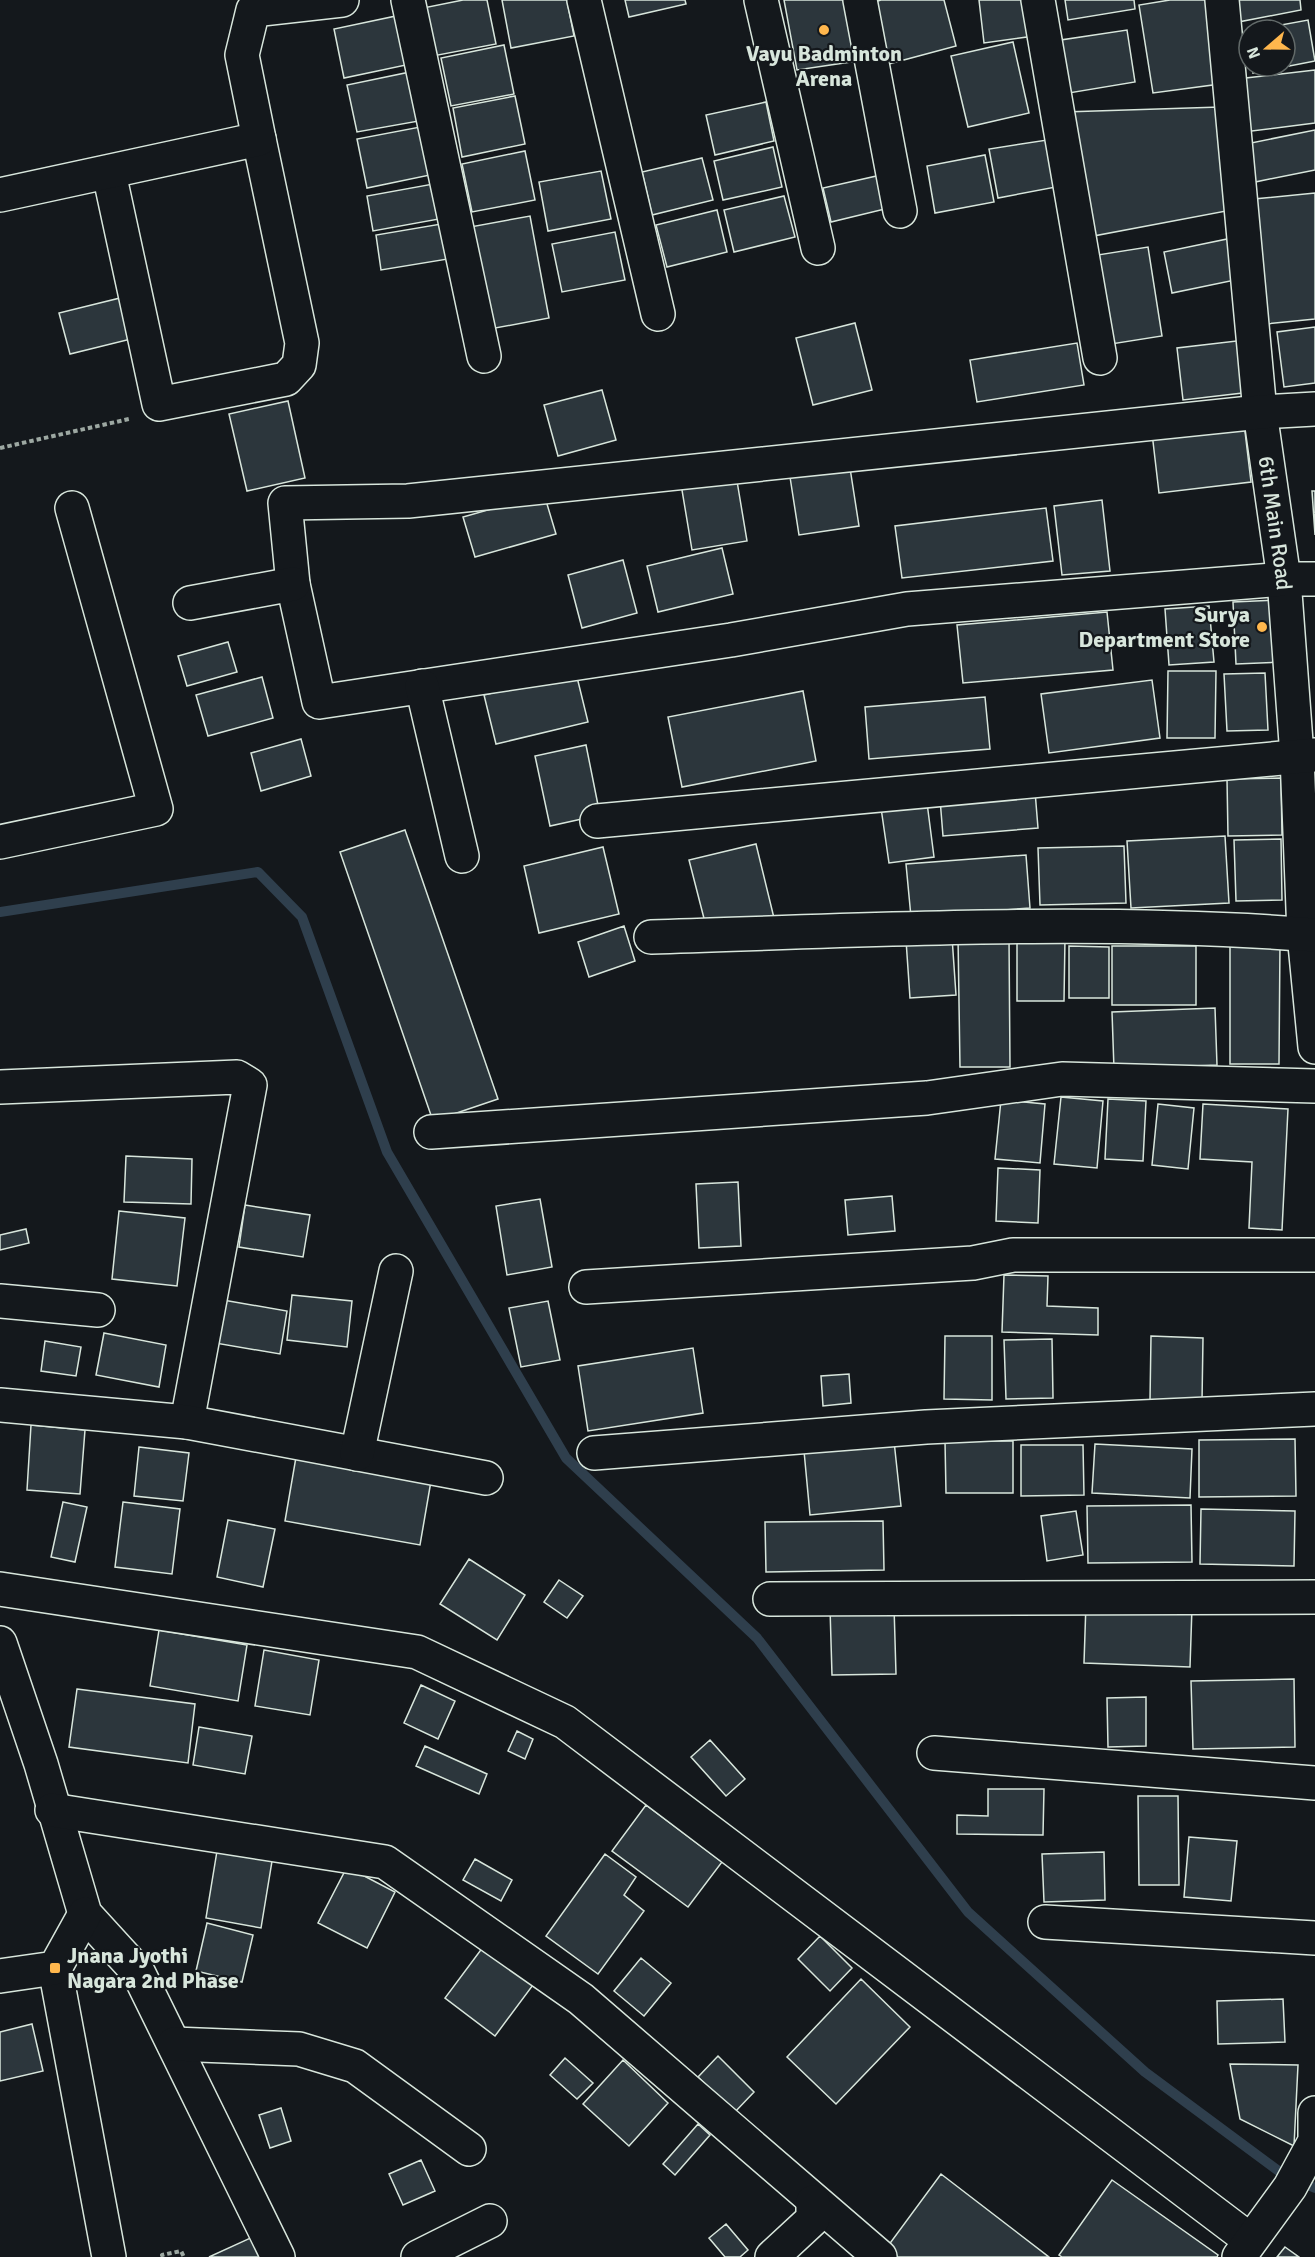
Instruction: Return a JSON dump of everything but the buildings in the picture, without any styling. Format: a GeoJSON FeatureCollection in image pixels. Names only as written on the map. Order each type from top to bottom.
{"type":"FeatureCollection","features":[{"type":"Feature","properties":{"kind":"street"},"geometry":{"type":"LineString","coordinates":[[109,173],[159,405],[286,379],[299,365],[302,343],[242,55],[253,10],[342,0]]}},
{"type":"Feature","properties":{"kind":"street"},"geometry":{"type":"LineString","coordinates":[[408,0],[484,356]]}},
{"type":"Feature","properties":{"kind":"street"},"geometry":{"type":"LineString","coordinates":[[584,0],[658,314]]}},
{"type":"Feature","properties":{"kind":"street"},"geometry":{"type":"LineString","coordinates":[[761,0],[818,248]]}},
{"type":"Feature","properties":{"kind":"street"},"geometry":{"type":"LineString","coordinates":[[860,0],[900,211]]}},
{"type":"Feature","properties":{"kind":"street"},"geometry":{"type":"LineString","coordinates":[[1038,0],[1100,358]]}},
{"type":"Feature","properties":{"kind":"street","name":"6th Main Road"},"geometry":{"type":"LineString","coordinates":[[1222,0],[1260,412],[1300,579],[1315,1047]]}},
{"type":"Feature","properties":{"kind":"street"},"geometry":{"type":"LineString","coordinates":[[0,195],[259,139]]}},
{"type":"Feature","properties":{"kind":"street"},"geometry":{"type":"LineString","coordinates":[[1300,579],[907,609],[731,640],[319,702],[293,584],[285,503],[408,501],[1260,412],[1315,409]]}},
{"type":"Feature","properties":{"kind":"street"},"geometry":{"type":"LineString","coordinates":[[0,842],[156,809],[72,508]]}},
{"type":"Feature","properties":{"kind":"street"},"geometry":{"type":"LineString","coordinates":[[190,603],[293,584]]}},
{"type":"Feature","properties":{"kind":"street"},"geometry":{"type":"LineString","coordinates":[[422,686],[462,856]]}},
{"type":"Feature","properties":{"kind":"street"},"geometry":{"type":"LineString","coordinates":[[597,821],[1306,756]]}},
{"type":"Feature","properties":{"kind":"street"},"geometry":{"type":"LineString","coordinates":[[651,937],[975,927],[1196,928],[1310,934]]}},
{"type":"Feature","properties":{"kind":"street"},"geometry":{"type":"LineString","coordinates":[[0,1087],[237,1077],[250,1085],[187,1422]]}},
{"type":"Feature","properties":{"kind":"street"},"geometry":{"type":"LineString","coordinates":[[431,1132],[927,1098],[1062,1080],[1315,1086]]}},
{"type":"Feature","properties":{"kind":"street"},"geometry":{"type":"LineString","coordinates":[[586,1287],[973,1263],[1013,1255],[1315,1255]]}},
{"type":"Feature","properties":{"kind":"street"},"geometry":{"type":"LineString","coordinates":[[357,1454],[396,1271]]}},
{"type":"Feature","properties":{"kind":"street"},"geometry":{"type":"LineString","coordinates":[[0,1301],[98,1310]]}},
{"type":"Feature","properties":{"kind":"street"},"geometry":{"type":"LineString","coordinates":[[0,1405],[187,1422],[486,1478]]}},
{"type":"Feature","properties":{"kind":"street"},"geometry":{"type":"LineString","coordinates":[[594,1453],[926,1426],[1315,1409]]}},
{"type":"Feature","properties":{"kind":"street"},"geometry":{"type":"LineString","coordinates":[[0,1589],[417,1652],[565,1722],[1244,2249],[1290,2187],[1315,2141],[1315,2113]]}},
{"type":"Feature","properties":{"kind":"street"},"geometry":{"type":"LineString","coordinates":[[770,1599],[1315,1597]]}},
{"type":"Feature","properties":{"kind":"street"},"geometry":{"type":"LineString","coordinates":[[0,1643],[41,1764],[52,1810],[85,1914],[138,1972],[278,2257]]}},
{"type":"Feature","properties":{"kind":"street"},"geometry":{"type":"LineString","coordinates":[[934,1753],[1315,1783]]}},
{"type":"Feature","properties":{"kind":"street"},"geometry":{"type":"LineString","coordinates":[[52,1810],[385,1862],[581,1999],[813,2202],[880,2257]]}},
{"type":"Feature","properties":{"kind":"street"},"geometry":{"type":"LineString","coordinates":[[85,1914],[55,1968],[109,2257]]}},
{"type":"Feature","properties":{"kind":"street"},"geometry":{"type":"LineString","coordinates":[[1045,1922],[1315,1938]]}},
{"type":"Feature","properties":{"kind":"street"},"geometry":{"type":"LineString","coordinates":[[0,1976],[55,1968]]}},
{"type":"Feature","properties":{"kind":"street"},"geometry":{"type":"LineString","coordinates":[[174,2044],[298,2049],[355,2066],[469,2149]]}},
{"type":"Feature","properties":{"kind":"street"},"geometry":{"type":"LineString","coordinates":[[772,2257],[813,2219],[813,2202]]}},
{"type":"Feature","properties":{"kind":"street"},"geometry":{"type":"LineString","coordinates":[[418,2257],[490,2221]]}},
{"type":"Feature","properties":{"kind":"path"},"geometry":{"type":"LineString","coordinates":[[0,448],[128,419],[159,405]]}},
{"type":"Feature","properties":{"kind":"path"},"geometry":{"type":"LineString","coordinates":[[163,2257],[162,2254],[180,2251],[184,2257]]}},
{"type":"Feature","properties":{"kind":"waterway"},"geometry":{"type":"LineString","coordinates":[[0,912],[258,872],[302,917],[387,1152],[566,1458],[757,1638],[968,1912],[1145,2072],[1284,2175],[1315,2188]]}},
{"type":"Feature","properties":{"kind":"place","name":"Vayu Badminton Arena"},"geometry":{"type":"Point","coordinates":[824,30]}},
{"type":"Feature","properties":{"kind":"place","name":"Surya Department Store"},"geometry":{"type":"Point","coordinates":[1262,627]}},
{"type":"Feature","properties":{"kind":"place","name":"Jnana Jyothi Nagara 2nd Phase"},"geometry":{"type":"Point","coordinates":[55,1968]}}]}
